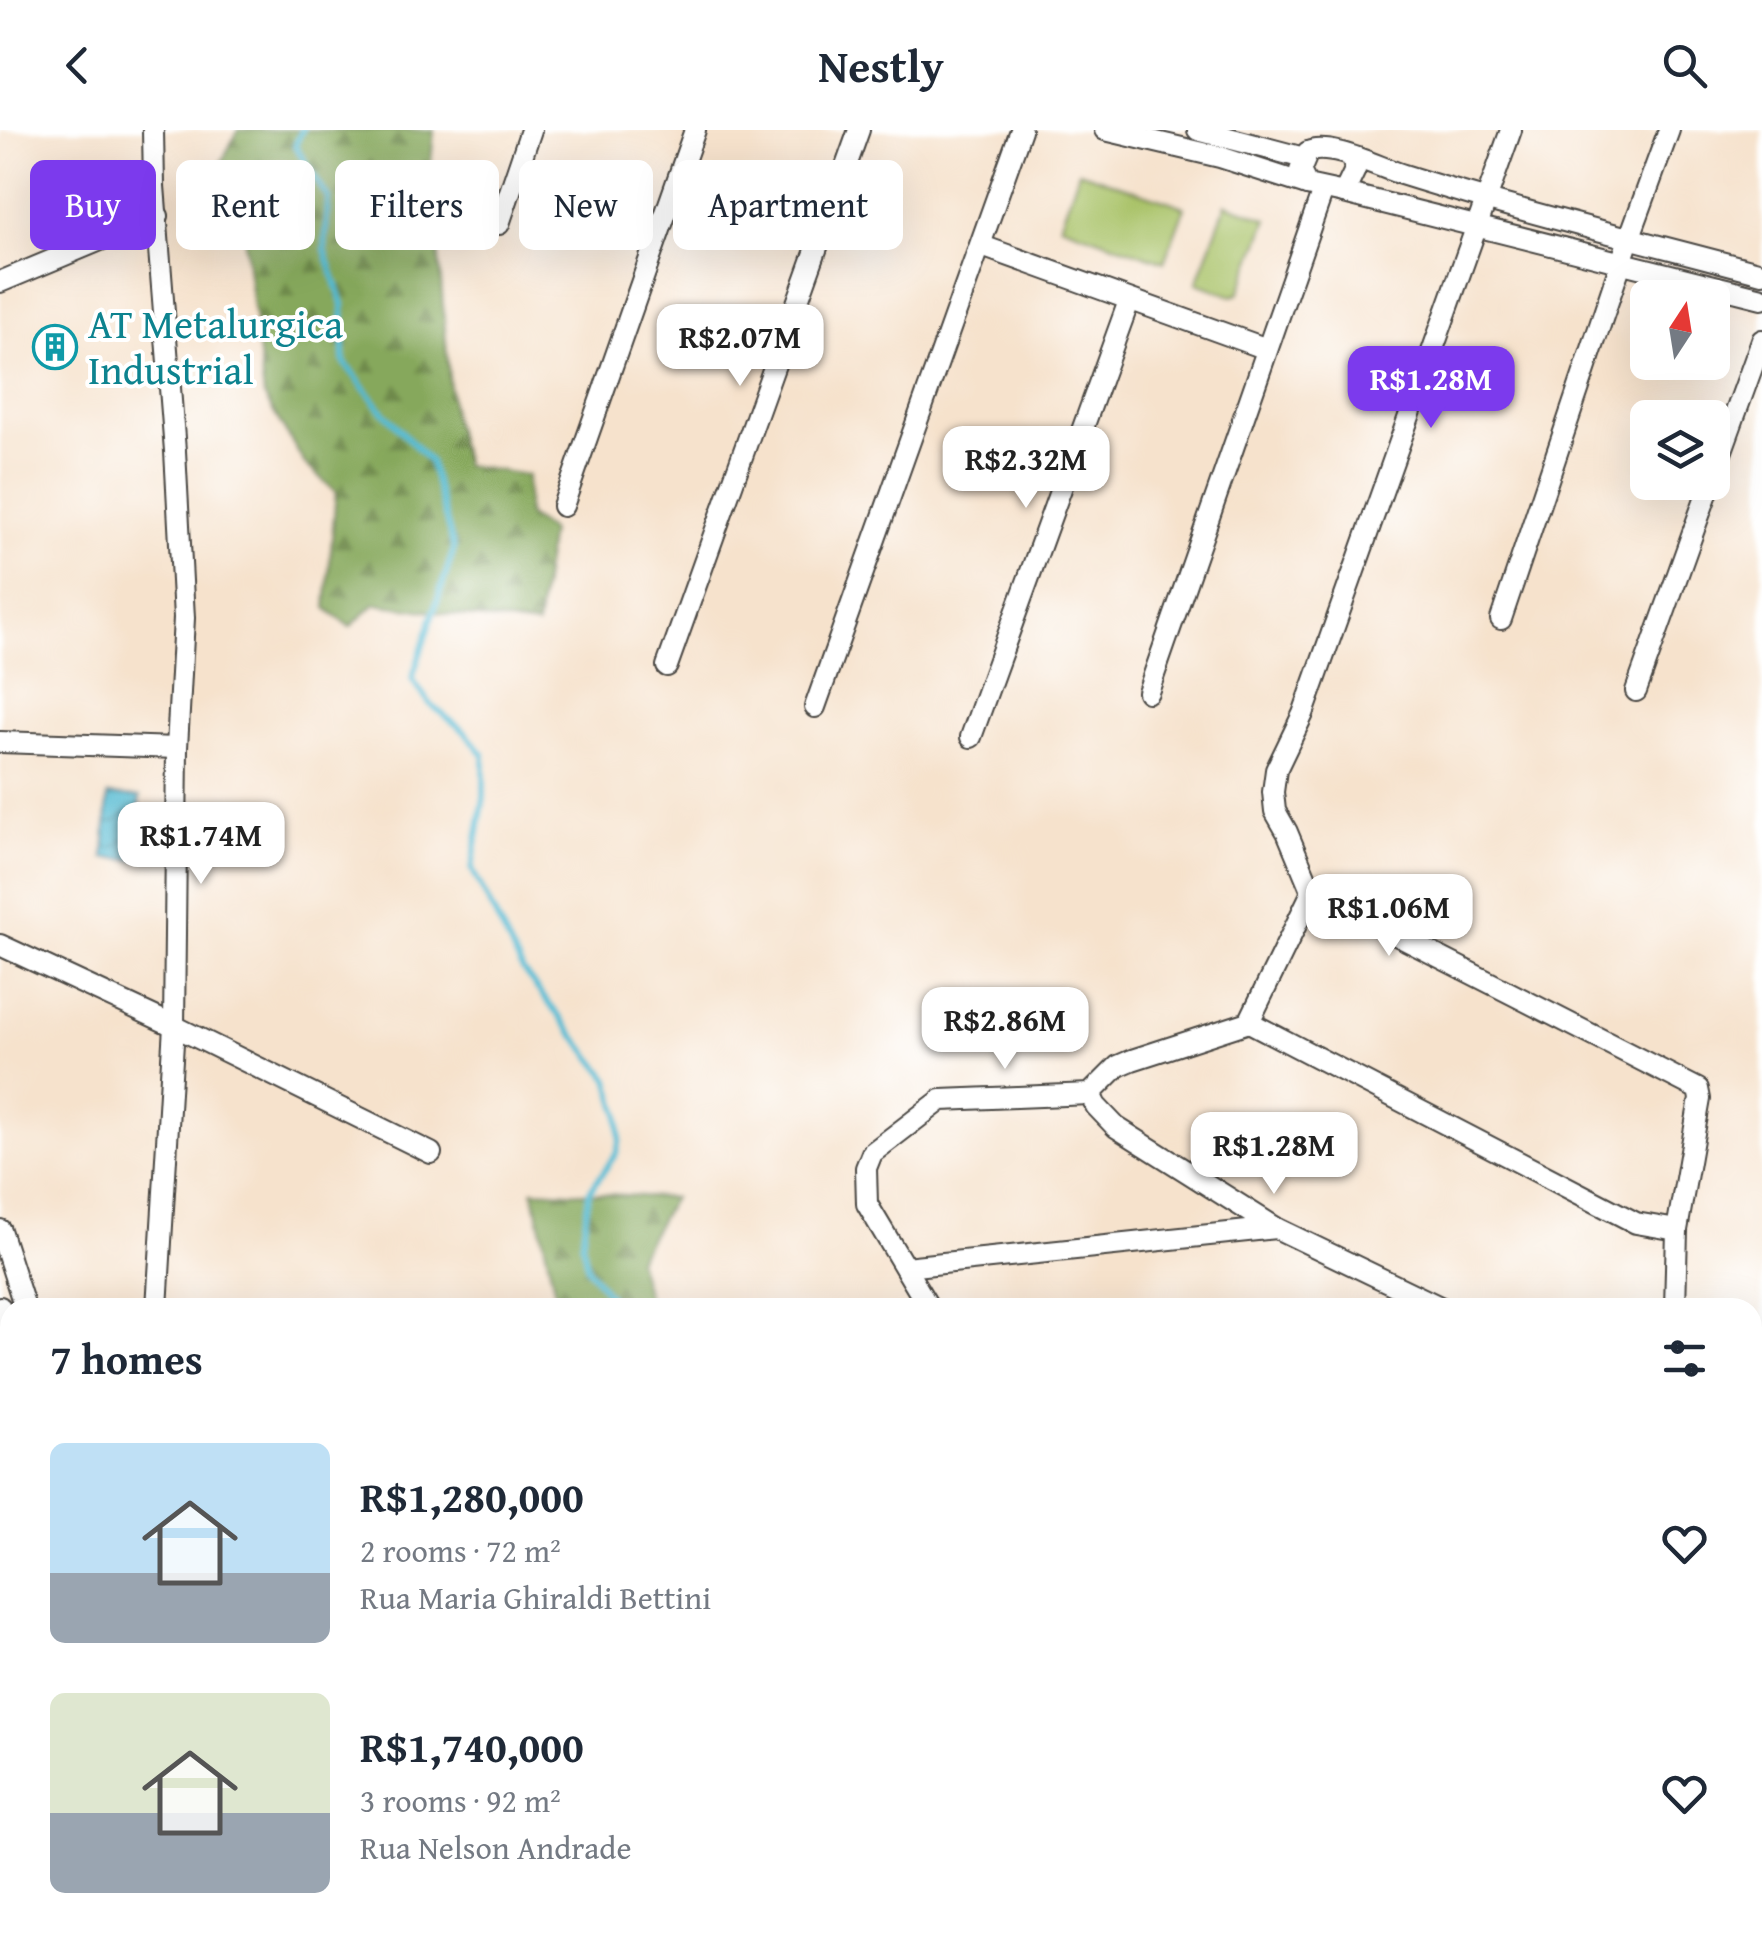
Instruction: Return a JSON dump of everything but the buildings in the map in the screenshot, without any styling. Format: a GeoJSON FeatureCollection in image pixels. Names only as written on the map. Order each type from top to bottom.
{"type":"FeatureCollection","features":[{"type":"Feature","properties":{"kind":"street"},"geometry":{"type":"LineString","coordinates":[[153,130],[184,618],[177,748],[174,1026],[158,1298]]}},
{"type":"Feature","properties":{"kind":"street"},"geometry":{"type":"LineString","coordinates":[[499,221],[531,130]]}},
{"type":"Feature","properties":{"kind":"street"},"geometry":{"type":"LineString","coordinates":[[563,506],[695,130]]}},
{"type":"Feature","properties":{"kind":"street"},"geometry":{"type":"LineString","coordinates":[[668,666],[860,130]]}},
{"type":"Feature","properties":{"kind":"street"},"geometry":{"type":"LineString","coordinates":[[815,708],[1021,130]]}},
{"type":"Feature","properties":{"kind":"street"},"geometry":{"type":"LineString","coordinates":[[1105,130],[1762,298]]}},
{"type":"Feature","properties":{"kind":"street"},"geometry":{"type":"LineString","coordinates":[[1198,130],[1304,158]]}},
{"type":"Feature","properties":{"kind":"street"},"geometry":{"type":"LineString","coordinates":[[1148,692],[1325,189],[1355,170],[1345,155],[1345,130]]}},
{"type":"Feature","properties":{"kind":"street"},"geometry":{"type":"LineString","coordinates":[[1511,130],[1303,714],[1276,770],[1272,792],[1275,811],[1312,892],[1698,1089],[1700,1099],[1677,1230],[1675,1298]]}},
{"type":"Feature","properties":{"kind":"street"},"geometry":{"type":"LineString","coordinates":[[1500,618],[1628,239],[1669,130]]}},
{"type":"Feature","properties":{"kind":"street"},"geometry":{"type":"LineString","coordinates":[[1325,189],[1300,171],[1304,158],[1315,149],[1486,201],[1762,273]]}},
{"type":"Feature","properties":{"kind":"street"},"geometry":{"type":"LineString","coordinates":[[0,282],[158,216]]}},
{"type":"Feature","properties":{"kind":"street"},"geometry":{"type":"LineString","coordinates":[[982,246],[1267,350]]}},
{"type":"Feature","properties":{"kind":"street"},"geometry":{"type":"LineString","coordinates":[[971,737],[1129,302]]}},
{"type":"Feature","properties":{"kind":"street"},"geometry":{"type":"LineString","coordinates":[[1730,430],[1762,340]]}},
{"type":"Feature","properties":{"kind":"street"},"geometry":{"type":"LineString","coordinates":[[1636,692],[1705,500]]}},
{"type":"Feature","properties":{"kind":"street"},"geometry":{"type":"LineString","coordinates":[[0,742],[177,748]]}},
{"type":"Feature","properties":{"kind":"street"},"geometry":{"type":"LineString","coordinates":[[1249,1022],[1312,892]]}},
{"type":"Feature","properties":{"kind":"street"},"geometry":{"type":"LineString","coordinates":[[0,945],[431,1153]]}},
{"type":"Feature","properties":{"kind":"street"},"geometry":{"type":"LineString","coordinates":[[923,1298],[867,1204],[866,1168],[876,1148],[941,1100],[1090,1094],[1118,1066],[1249,1022],[1636,1223],[1677,1230]]}},
{"type":"Feature","properties":{"kind":"street"},"geometry":{"type":"LineString","coordinates":[[1090,1094],[1116,1126],[1276,1228],[1421,1298]]}},
{"type":"Feature","properties":{"kind":"street"},"geometry":{"type":"LineString","coordinates":[[905,1268],[1276,1228]]}},
{"type":"Feature","properties":{"kind":"street"},"geometry":{"type":"LineString","coordinates":[[0,1230],[22,1298]]}},
{"type":"Feature","properties":{"kind":"green space"},"geometry":{"type":"Polygon","coordinates":[[[238,130],[434,130],[431,160],[335,160],[335,250],[438,250],[452,414],[464,465],[527,475],[527,515],[550,531],[537,626],[375,604],[350,627],[326,608],[336,492],[305,464],[264,396],[246,250],[315,250],[315,160],[223,160],[238,130]]]}},
{"type":"Feature","properties":{"kind":"green space"},"geometry":{"type":"Polygon","coordinates":[[[1079,171],[1185,207],[1164,262],[1060,225],[1079,171]]]}},
{"type":"Feature","properties":{"kind":"green space"},"geometry":{"type":"Polygon","coordinates":[[[1226,204],[1268,219],[1239,294],[1232,296],[1197,283],[1226,204]]]}},
{"type":"Feature","properties":{"kind":"green space"},"geometry":{"type":"Polygon","coordinates":[[[533,1190],[673,1198],[637,1259],[648,1298],[556,1298],[533,1190]]]}},
{"type":"Feature","properties":{"kind":"water"},"geometry":{"type":"Polygon","coordinates":[[[108,795],[140,797],[136,860],[104,858],[108,795]]]}},
{"type":"Feature","properties":{"kind":"waterway"},"geometry":{"type":"LineString","coordinates":[[302,130],[295,146],[328,198],[325,250],[343,304],[344,362],[430,462],[454,549],[412,679],[430,704],[464,731],[484,755],[484,797],[472,869],[523,971],[609,1079],[619,1114],[616,1154],[589,1192],[582,1243],[588,1269],[610,1298]]}},
{"type":"Feature","properties":{"kind":"place","name":"AT Metalurgica Industrial"},"geometry":{"type":"Point","coordinates":[55,347]}}]}
